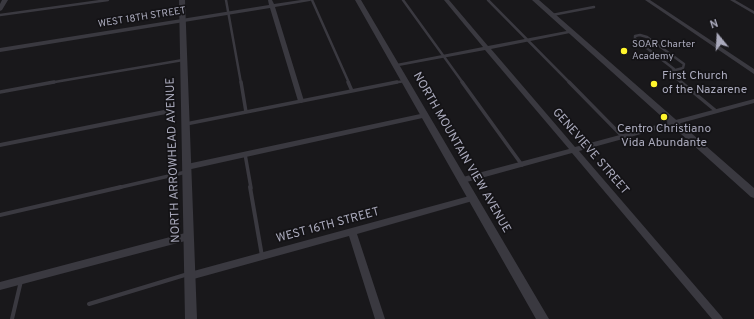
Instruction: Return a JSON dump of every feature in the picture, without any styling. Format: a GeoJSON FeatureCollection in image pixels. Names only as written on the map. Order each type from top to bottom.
{"type":"FeatureCollection","features":[{"type":"Feature","properties":{"kind":"street"},"geometry":{"type":"LineString","coordinates":[[0,8],[4,0]]}},
{"type":"Feature","properties":{"kind":"street","name":"NORTH ARROWHEAD AVENUE"},"geometry":{"type":"LineString","coordinates":[[182,0],[191,319]]}},
{"type":"Feature","properties":{"kind":"street"},"geometry":{"type":"LineString","coordinates":[[270,0],[301,101]]}},
{"type":"Feature","properties":{"kind":"street","name":"WEST 18TH STREET"},"geometry":{"type":"LineString","coordinates":[[0,50],[311,0]]}},
{"type":"Feature","properties":{"kind":"street","name":"NORTH MOUNTAIN VIEW AVENUE"},"geometry":{"type":"LineString","coordinates":[[358,0],[544,319]]}},
{"type":"Feature","properties":{"kind":"street","name":"GENEVIEVE STREET"},"geometry":{"type":"LineString","coordinates":[[446,0],[718,319]]}},
{"type":"Feature","properties":{"kind":"street"},"geometry":{"type":"LineString","coordinates":[[535,0],[754,194]]}},
{"type":"Feature","properties":{"kind":"street"},"geometry":{"type":"LineString","coordinates":[[647,0],[754,72]]}},
{"type":"Feature","properties":{"kind":"street"},"geometry":{"type":"LineString","coordinates":[[732,0],[754,13]]}},
{"type":"Feature","properties":{"kind":"street"},"geometry":{"type":"LineString","coordinates":[[396,66],[570,31]]}},
{"type":"Feature","properties":{"kind":"street"},"geometry":{"type":"LineString","coordinates":[[463,180],[754,101]]}},
{"type":"Feature","properties":{"kind":"street"},"geometry":{"type":"LineString","coordinates":[[0,145],[164,112]]}},
{"type":"Feature","properties":{"kind":"street"},"geometry":{"type":"LineString","coordinates":[[187,170],[245,154],[424,115]]}},
{"type":"Feature","properties":{"kind":"street","name":"WEST 16TH STREET"},"geometry":{"type":"LineString","coordinates":[[190,275],[262,257],[473,198]]}},
{"type":"Feature","properties":{"kind":"street"},"geometry":{"type":"LineString","coordinates":[[352,232],[380,319]]}},
{"type":"Feature","properties":{"kind":"street"},"geometry":{"type":"LineString","coordinates":[[0,286],[189,236]]}},
{"type":"Feature","properties":{"kind":"lane"},"geometry":{"type":"LineString","coordinates":[[0,15],[108,0]]}},
{"type":"Feature","properties":{"kind":"lane"},"geometry":{"type":"LineString","coordinates":[[226,0],[246,112]]}},
{"type":"Feature","properties":{"kind":"lane"},"geometry":{"type":"LineString","coordinates":[[311,0],[352,91]]}},
{"type":"Feature","properties":{"kind":"lane"},"geometry":{"type":"LineString","coordinates":[[403,0],[522,165]]}},
{"type":"Feature","properties":{"kind":"lane"},"geometry":{"type":"LineString","coordinates":[[488,0],[623,137]]}},
{"type":"Feature","properties":{"kind":"lane"},"geometry":{"type":"LineString","coordinates":[[552,15],[594,7]]}},
{"type":"Feature","properties":{"kind":"lane"},"geometry":{"type":"LineString","coordinates":[[674,69],[635,39],[635,36],[640,35],[647,37],[684,64],[683,68],[674,69],[668,72],[716,112]]}},
{"type":"Feature","properties":{"kind":"lane"},"geometry":{"type":"LineString","coordinates":[[0,92],[183,60]]}},
{"type":"Feature","properties":{"kind":"lane"},"geometry":{"type":"LineString","coordinates":[[185,124],[405,81]]}},
{"type":"Feature","properties":{"kind":"lane"},"geometry":{"type":"LineString","coordinates":[[245,154],[262,257]]}},
{"type":"Feature","properties":{"kind":"lane"},"geometry":{"type":"LineString","coordinates":[[0,215],[187,170]]}},
{"type":"Feature","properties":{"kind":"lane"},"geometry":{"type":"LineString","coordinates":[[89,304],[190,275]]}},
{"type":"Feature","properties":{"kind":"lane"},"geometry":{"type":"LineString","coordinates":[[12,319],[21,281]]}},
{"type":"Feature","properties":{"kind":"place","name":"SOAR Charter Academy"},"geometry":{"type":"Point","coordinates":[624,51]}},
{"type":"Feature","properties":{"kind":"place","name":"First Church of the Nazarene"},"geometry":{"type":"Point","coordinates":[654,84]}},
{"type":"Feature","properties":{"kind":"place","name":"Centro Christiano Vida Abundante"},"geometry":{"type":"Point","coordinates":[664,117]}}]}
